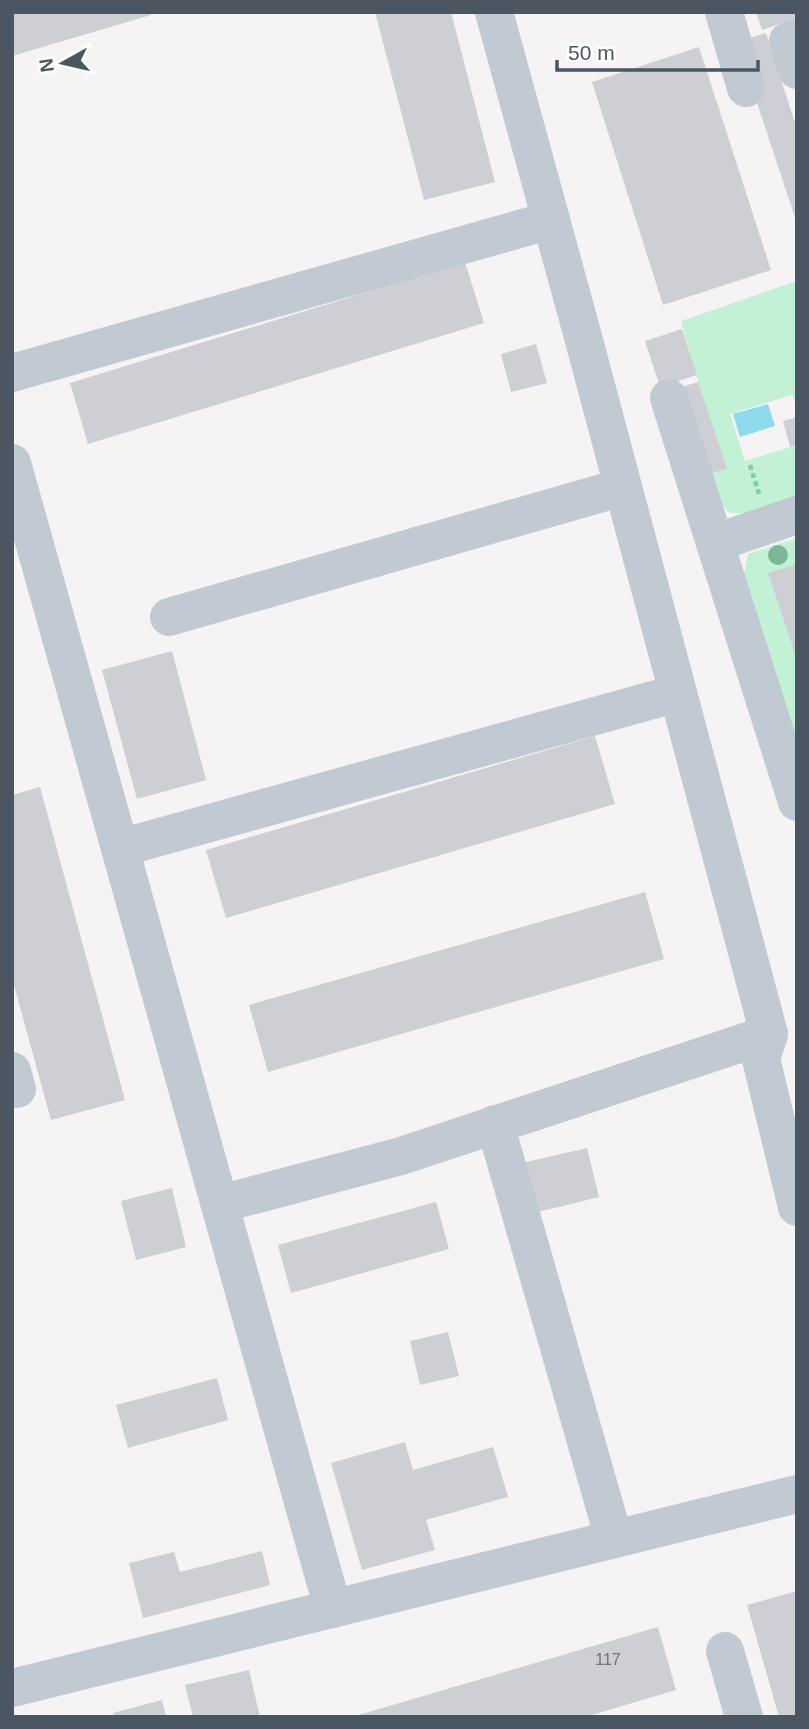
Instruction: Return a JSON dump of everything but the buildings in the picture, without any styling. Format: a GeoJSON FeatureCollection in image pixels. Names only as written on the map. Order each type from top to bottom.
{"type":"FeatureCollection","features":[{"type":"Feature","properties":{"kind":"lane"},"geometry":{"type":"LineString","coordinates":[[494,12],[776,1047],[797,1207]]}},
{"type":"Feature","properties":{"kind":"lane"},"geometry":{"type":"LineString","coordinates":[[724,12],[746,88]]}},
{"type":"Feature","properties":{"kind":"lane"},"geometry":{"type":"LineString","coordinates":[[797,38],[788,41],[797,70]]}},
{"type":"Feature","properties":{"kind":"lane"},"geometry":{"type":"LineString","coordinates":[[12,373],[551,220]]}},
{"type":"Feature","properties":{"kind":"lane"},"geometry":{"type":"LineString","coordinates":[[669,398],[797,802]]}},
{"type":"Feature","properties":{"kind":"lane"},"geometry":{"type":"LineString","coordinates":[[12,463],[333,1609]]}},
{"type":"Feature","properties":{"kind":"lane"},"geometry":{"type":"LineString","coordinates":[[169,617],[623,487]]}},
{"type":"Feature","properties":{"kind":"lane"},"geometry":{"type":"LineString","coordinates":[[715,542],[797,516]]}},
{"type":"Feature","properties":{"kind":"lane"},"geometry":{"type":"LineString","coordinates":[[120,848],[678,693]]}},
{"type":"Feature","properties":{"kind":"lane"},"geometry":{"type":"LineString","coordinates":[[220,1204],[401,1156],[495,1124],[776,1047]]}},
{"type":"Feature","properties":{"kind":"lane"},"geometry":{"type":"LineString","coordinates":[[495,1124],[614,1539]]}},
{"type":"Feature","properties":{"kind":"lane"},"geometry":{"type":"LineString","coordinates":[[12,1688],[797,1494]]}},
{"type":"Feature","properties":{"kind":"lane"},"geometry":{"type":"LineString","coordinates":[[725,1651],[744,1717]]}},
{"type":"Feature","properties":{"kind":"green space"},"geometry":{"type":"Polygon","coordinates":[[[797,281],[797,408],[792,395],[730,414],[745,461],[797,445],[797,496],[745,513],[730,513],[712,495],[707,475],[726,468],[681,321],[797,281]]]}},
{"type":"Feature","properties":{"kind":"green space"},"geometry":{"type":"Polygon","coordinates":[[[797,538],[797,745],[744,575],[748,554],[797,538]]]}},
{"type":"Feature","properties":{"kind":"water"},"geometry":{"type":"Polygon","coordinates":[[[768,404],[775,426],[740,437],[733,414],[768,404]]]}}]}
